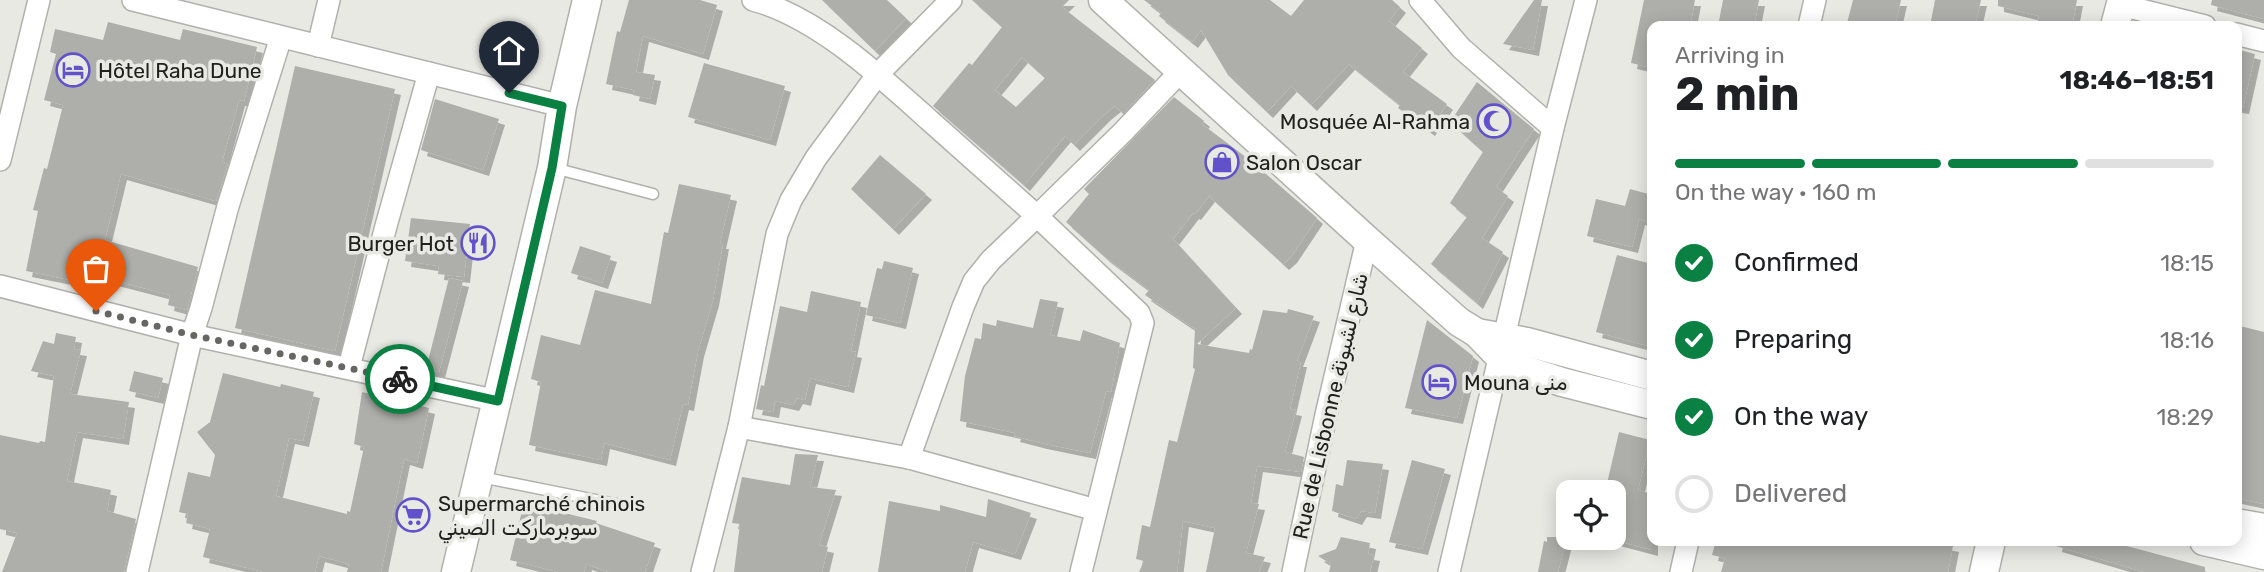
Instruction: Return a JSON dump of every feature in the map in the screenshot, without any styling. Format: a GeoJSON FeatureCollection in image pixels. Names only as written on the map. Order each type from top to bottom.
{"type":"FeatureCollection","features":[{"type":"Feature","properties":{"kind":"street"},"geometry":{"type":"LineString","coordinates":[[0,160],[39,0]]}},
{"type":"Feature","properties":{"kind":"street"},"geometry":{"type":"LineString","coordinates":[[133,0],[562,106]]}},
{"type":"Feature","properties":{"kind":"street"},"geometry":{"type":"LineString","coordinates":[[318,46],[329,0]]}},
{"type":"Feature","properties":{"kind":"street"},"geometry":{"type":"LineString","coordinates":[[456,572],[552,168],[562,106],[587,0]]}},
{"type":"Feature","properties":{"kind":"street"},"geometry":{"type":"LineString","coordinates":[[753,0],[775,6],[807,22],[878,75],[1037,216],[1139,313],[1143,323],[1081,572]]}},
{"type":"Feature","properties":{"kind":"street"},"geometry":{"type":"LineString","coordinates":[[702,572],[739,428],[777,234],[791,200],[816,158],[878,75],[951,0]]}},
{"type":"Feature","properties":{"kind":"street"},"geometry":{"type":"LineString","coordinates":[[1103,0],[1460,322],[1503,347],[1647,375]]}},
{"type":"Feature","properties":{"kind":"street"},"geometry":{"type":"LineString","coordinates":[[1420,0],[1461,48],[1553,128]]}},
{"type":"Feature","properties":{"kind":"street"},"geometry":{"type":"LineString","coordinates":[[1449,572],[1553,128],[1586,0]]}},
{"type":"Feature","properties":{"kind":"street"},"geometry":{"type":"LineString","coordinates":[[1810,21],[1815,0]]}},
{"type":"Feature","properties":{"kind":"street"},"geometry":{"type":"LineString","coordinates":[[2119,10],[2178,21]]}},
{"type":"Feature","properties":{"kind":"street"},"geometry":{"type":"LineString","coordinates":[[2242,36],[2264,41]]}},
{"type":"Feature","properties":{"kind":"street"},"geometry":{"type":"LineString","coordinates":[[137,572],[192,335],[228,206],[281,37]]}},
{"type":"Feature","properties":{"kind":"street"},"geometry":{"type":"LineString","coordinates":[[909,458],[974,281],[991,260],[1132,123],[1180,72]]}},
{"type":"Feature","properties":{"kind":"street"},"geometry":{"type":"LineString","coordinates":[[349,367],[429,73]]}},
{"type":"Feature","properties":{"kind":"street","name":"Rue de Lisbonne شارع لشبونة"},"geometry":{"type":"LineString","coordinates":[[1293,572],[1367,240]]}},
{"type":"Feature","properties":{"kind":"street"},"geometry":{"type":"LineString","coordinates":[[0,286],[192,335],[498,401]]}},
{"type":"Feature","properties":{"kind":"street"},"geometry":{"type":"LineString","coordinates":[[1503,347],[1522,369],[1647,404]]}},
{"type":"Feature","properties":{"kind":"street"},"geometry":{"type":"LineString","coordinates":[[739,428],[909,458],[1096,510]]}},
{"type":"Feature","properties":{"kind":"street"},"geometry":{"type":"LineString","coordinates":[[2242,524],[2264,528]]}},
{"type":"Feature","properties":{"kind":"street"},"geometry":{"type":"LineString","coordinates":[[1681,572],[1687,546]]}},
{"type":"Feature","properties":{"kind":"street"},"geometry":{"type":"LineString","coordinates":[[1984,572],[1990,546]]}},
{"type":"Feature","properties":{"kind":"street"},"geometry":{"type":"LineString","coordinates":[[2225,546],[2264,555]]}},
{"type":"Feature","properties":{"kind":"lane"},"geometry":{"type":"LineString","coordinates":[[552,168],[653,194]]}},
{"type":"Feature","properties":{"kind":"lane"},"geometry":{"type":"LineString","coordinates":[[478,476],[621,505]]}},
{"type":"Feature","properties":{"kind":"building"},"geometry":{"type":"Polygon","coordinates":[[[629,0],[700,0],[717,5],[703,54],[643,36],[636,72],[655,75],[650,99],[633,95],[634,90],[606,84],[617,31],[620,32],[629,0]]]}},
{"type":"Feature","properties":{"kind":"building"},"geometry":{"type":"Polygon","coordinates":[[[822,0],[887,0],[906,18],[875,51],[822,0]]]}},
{"type":"Feature","properties":{"kind":"building"},"geometry":{"type":"Polygon","coordinates":[[[972,0],[1069,0],[1062,7],[1155,80],[1123,113],[1115,106],[1074,145],[1065,136],[1024,185],[933,106],[969,63],[972,65],[1002,27],[972,0]],[[1022,57],[995,90],[1016,107],[1045,78],[1022,57]]]}},
{"type":"Feature","properties":{"kind":"building"},"geometry":{"type":"Polygon","coordinates":[[[1144,0],[1270,0],[1291,16],[1304,0],[1392,0],[1400,7],[1389,21],[1422,48],[1403,72],[1447,104],[1429,130],[1398,108],[1400,105],[1349,64],[1311,105],[1291,86],[1267,112],[1228,75],[1201,30],[1192,42],[1159,16],[1161,13],[1144,0]]]}},
{"type":"Feature","properties":{"kind":"building"},"geometry":{"type":"Polygon","coordinates":[[[1534,0],[1542,0],[1533,50],[1503,44],[1534,0]]]}},
{"type":"Feature","properties":{"kind":"building"},"geometry":{"type":"Polygon","coordinates":[[[1644,0],[1695,0],[1691,21],[1647,21],[1647,67],[1631,63],[1644,0]]]}},
{"type":"Feature","properties":{"kind":"building"},"geometry":{"type":"Polygon","coordinates":[[[1723,0],[1759,0],[1755,21],[1719,21],[1723,0]]]}},
{"type":"Feature","properties":{"kind":"building"},"geometry":{"type":"Polygon","coordinates":[[[1853,0],[1901,0],[1896,21],[1848,21],[1853,0]]]}},
{"type":"Feature","properties":{"kind":"building"},"geometry":{"type":"Polygon","coordinates":[[[1935,0],[1981,0],[1976,21],[1931,21],[1935,0]]]}},
{"type":"Feature","properties":{"kind":"building"},"geometry":{"type":"Polygon","coordinates":[[[1998,0],[2077,0],[2073,21],[2038,21],[2039,16],[1998,6],[1998,0]]]}},
{"type":"Feature","properties":{"kind":"building"},"geometry":{"type":"Polygon","coordinates":[[[2212,0],[2264,0],[2264,19],[2211,5],[2212,0]]]}},
{"type":"Feature","properties":{"kind":"building"},"geometry":{"type":"Polygon","coordinates":[[[108,22],[180,40],[183,29],[257,47],[244,101],[239,100],[222,162],[228,164],[216,201],[121,174],[105,240],[198,267],[187,310],[168,305],[170,295],[97,276],[95,285],[26,271],[38,211],[33,210],[44,168],[47,169],[63,105],[44,100],[56,54],[50,52],[55,29],[103,40],[108,22]]]}},
{"type":"Feature","properties":{"kind":"building"},"geometry":{"type":"Polygon","coordinates":[[[2242,51],[2255,54],[2242,108],[2242,51]]]}},
{"type":"Feature","properties":{"kind":"building"},"geometry":{"type":"Polygon","coordinates":[[[704,63],[785,86],[770,140],[688,117],[704,63]]]}},
{"type":"Feature","properties":{"kind":"building"},"geometry":{"type":"Polygon","coordinates":[[[295,66],[395,89],[335,351],[235,328],[295,66]]]}},
{"type":"Feature","properties":{"kind":"building"},"geometry":{"type":"Polygon","coordinates":[[[1477,82],[1534,129],[1496,187],[1508,196],[1482,238],[1503,252],[1477,303],[1431,264],[1467,217],[1450,203],[1483,152],[1450,122],[1477,82]]]}},
{"type":"Feature","properties":{"kind":"building"},"geometry":{"type":"Polygon","coordinates":[[[1174,97],[1204,121],[1202,124],[1251,161],[1317,218],[1291,257],[1283,264],[1209,196],[1173,239],[1236,308],[1197,344],[1249,353],[1263,310],[1287,313],[1288,309],[1314,316],[1297,361],[1301,361],[1290,409],[1296,410],[1285,452],[1304,457],[1301,472],[1257,466],[1251,503],[1259,504],[1246,553],[1265,557],[1259,572],[1206,572],[1215,528],[1183,521],[1177,572],[1139,572],[1144,561],[1136,559],[1142,525],[1150,527],[1169,440],[1177,442],[1195,369],[1195,329],[1145,295],[1149,290],[1105,257],[1066,222],[1089,194],[1084,189],[1174,97]]]}},
{"type":"Feature","properties":{"kind":"building"},"geometry":{"type":"Polygon","coordinates":[[[435,99],[499,119],[483,170],[421,150],[435,99]]]}},
{"type":"Feature","properties":{"kind":"building"},"geometry":{"type":"Polygon","coordinates":[[[880,155],[926,194],[893,229],[851,189],[880,155]]]}},
{"type":"Feature","properties":{"kind":"building"},"geometry":{"type":"Polygon","coordinates":[[[679,184],[731,195],[720,243],[723,243],[713,300],[698,351],[688,405],[683,404],[670,460],[604,443],[601,460],[529,445],[541,382],[531,379],[541,335],[580,345],[595,290],[651,304],[664,232],[668,233],[679,184]]]}},
{"type":"Feature","properties":{"kind":"building"},"geometry":{"type":"Polygon","coordinates":[[[1630,189],[1647,194],[1647,221],[1639,219],[1632,247],[1587,236],[1596,199],[1625,206],[1630,189]]]}},
{"type":"Feature","properties":{"kind":"building"},"geometry":{"type":"Polygon","coordinates":[[[411,218],[470,224],[464,277],[438,274],[439,266],[405,261],[411,218]]]}},
{"type":"Feature","properties":{"kind":"building"},"geometry":{"type":"Polygon","coordinates":[[[580,246],[611,256],[602,283],[571,273],[580,246]]]}},
{"type":"Feature","properties":{"kind":"building"},"geometry":{"type":"Polygon","coordinates":[[[1617,255],[1647,263],[1647,346],[1596,332],[1617,255]]]}},
{"type":"Feature","properties":{"kind":"building"},"geometry":{"type":"Polygon","coordinates":[[[884,261],[913,268],[900,323],[866,315],[877,268],[882,269],[884,261]]]}},
{"type":"Feature","properties":{"kind":"building"},"geometry":{"type":"Polygon","coordinates":[[[449,278],[463,281],[439,372],[426,369],[449,278]]]}},
{"type":"Feature","properties":{"kind":"building"},"geometry":{"type":"Polygon","coordinates":[[[811,291],[861,302],[851,351],[856,352],[848,387],[810,378],[805,400],[797,398],[793,405],[775,401],[773,412],[756,409],[761,385],[764,386],[780,306],[807,312],[811,291]]]}},
{"type":"Feature","properties":{"kind":"building"},"geometry":{"type":"Polygon","coordinates":[[[1040,299],[1058,302],[1050,335],[1080,341],[1083,330],[1120,343],[1111,392],[1106,391],[1090,453],[960,421],[965,376],[975,338],[981,339],[983,323],[996,326],[997,320],[1033,328],[1040,299]]]}},
{"type":"Feature","properties":{"kind":"building","name":"Mouna منى"},"geometry":{"type":"Polygon","coordinates":[[[1427,320],[1473,356],[1457,418],[1405,408],[1427,320]]]}},
{"type":"Feature","properties":{"kind":"building"},"geometry":{"type":"Polygon","coordinates":[[[2242,326],[2264,332],[2264,504],[2242,499],[2242,326]]]}},
{"type":"Feature","properties":{"kind":"building"},"geometry":{"type":"Polygon","coordinates":[[[56,333],[76,337],[74,349],[81,350],[70,394],[129,402],[123,439],[77,432],[67,481],[111,490],[107,511],[136,519],[124,572],[2,572],[17,533],[0,529],[0,435],[45,442],[54,376],[31,371],[43,341],[54,344],[56,333]]]}},
{"type":"Feature","properties":{"kind":"building"},"geometry":{"type":"Polygon","coordinates":[[[134,371],[163,378],[158,398],[129,391],[134,371]]]}},
{"type":"Feature","properties":{"kind":"building"},"geometry":{"type":"Polygon","coordinates":[[[223,373],[314,392],[303,441],[289,438],[276,496],[347,514],[347,511],[350,512],[364,447],[354,444],[362,392],[429,408],[417,463],[404,459],[381,572],[347,572],[349,564],[319,556],[315,572],[264,572],[203,557],[210,529],[186,523],[188,514],[179,512],[188,472],[210,477],[215,455],[197,432],[210,422],[223,373]]]}},
{"type":"Feature","properties":{"kind":"building"},"geometry":{"type":"Polygon","coordinates":[[[1619,432],[1647,439],[1647,452],[1638,490],[1647,493],[1647,546],[1652,546],[1652,550],[1626,543],[1626,480],[1608,480],[1619,432]]]}},
{"type":"Feature","properties":{"kind":"building"},"geometry":{"type":"Polygon","coordinates":[[[795,454],[818,455],[810,487],[836,490],[819,545],[828,547],[822,572],[734,572],[740,524],[732,523],[742,477],[790,485],[795,454]]]}},
{"type":"Feature","properties":{"kind":"building"},"geometry":{"type":"Polygon","coordinates":[[[1347,460],[1383,464],[1375,513],[1361,511],[1356,519],[1332,511],[1336,484],[1343,486],[1347,460]]]}},
{"type":"Feature","properties":{"kind":"building"},"geometry":{"type":"Polygon","coordinates":[[[1412,460],[1445,469],[1422,549],[1389,542],[1412,460]]]}},
{"type":"Feature","properties":{"kind":"building"},"geometry":{"type":"Polygon","coordinates":[[[988,499],[1031,513],[1015,554],[973,542],[965,572],[878,572],[889,501],[940,511],[940,505],[986,517],[988,499]]]}},
{"type":"Feature","properties":{"kind":"building"},"geometry":{"type":"Polygon","coordinates":[[[524,503],[597,521],[596,523],[655,543],[645,572],[609,572],[586,564],[584,572],[558,572],[510,560],[524,503]]]}},
{"type":"Feature","properties":{"kind":"building"},"geometry":{"type":"Polygon","coordinates":[[[1341,537],[1370,543],[1368,554],[1374,555],[1370,572],[1329,572],[1331,564],[1318,556],[1336,549],[1341,537]]]}},
{"type":"Feature","properties":{"kind":"building"},"geometry":{"type":"Polygon","coordinates":[[[1547,537],[1556,537],[1556,550],[1564,550],[1558,572],[1538,572],[1544,541],[1547,542],[1547,537]]]}},
{"type":"Feature","properties":{"kind":"building"},"geometry":{"type":"Polygon","coordinates":[[[1715,546],[1953,546],[1948,572],[1721,572],[1725,558],[1712,555],[1715,546]]]}},
{"type":"Feature","properties":{"kind":"building"},"geometry":{"type":"Polygon","coordinates":[[[2056,546],[2127,546],[2205,567],[2205,572],[2144,572],[2056,546]]]}},
{"type":"Feature","properties":{"kind":"way so far"},"geometry":{"type":"LineString","coordinates":[[96,311],[192,335],[400,379]]}},
{"type":"Feature","properties":{"kind":"place","name":"Hôtel Raha Dune"},"geometry":{"type":"Point","coordinates":[73,70]}},
{"type":"Feature","properties":{"kind":"place","name":"Mosquée Al-Rahma"},"geometry":{"type":"Point","coordinates":[1494,121]}},
{"type":"Feature","properties":{"kind":"place","name":"Salon Oscar"},"geometry":{"type":"Point","coordinates":[1222,162]}},
{"type":"Feature","properties":{"kind":"place","name":"Burger Hot"},"geometry":{"type":"Point","coordinates":[478,243]}},
{"type":"Feature","properties":{"kind":"place","name":"Mouna منى"},"geometry":{"type":"Point","coordinates":[1439,382]}},
{"type":"Feature","properties":{"kind":"place","name":"Supermarché chinois سوبرماركت الصيني"},"geometry":{"type":"Point","coordinates":[413,515]}},
{"type":"Feature","properties":{"kind":"route"},"geometry":{"type":"LineString","coordinates":[[400,379],[498,401],[552,168],[562,106],[509,93]]}}]}
